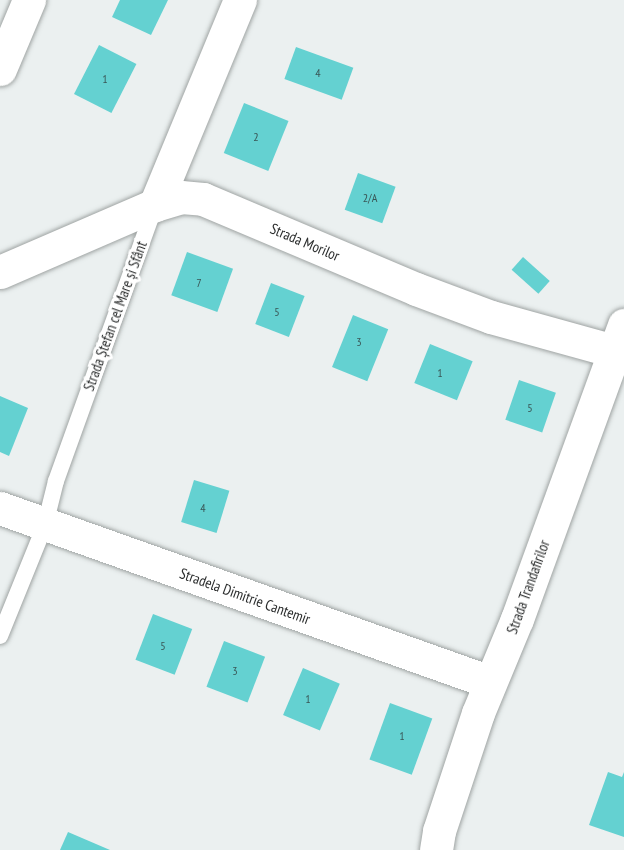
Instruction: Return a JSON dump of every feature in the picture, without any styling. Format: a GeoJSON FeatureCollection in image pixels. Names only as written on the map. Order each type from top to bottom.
{"type":"FeatureCollection","features":[{"type":"Feature","properties":{"kind":"street"},"geometry":{"type":"LineString","coordinates":[[0,69],[29,0]]}},
{"type":"Feature","properties":{"kind":"street","name":"Strada Ștefan cel Mare și Sfânt"},"geometry":{"type":"LineString","coordinates":[[155,205],[240,0]]}},
{"type":"Feature","properties":{"kind":"street","name":"Strada Morilor"},"geometry":{"type":"LineString","coordinates":[[0,272],[155,205],[181,197],[203,198],[416,289],[491,317],[619,338]]}},
{"type":"Feature","properties":{"kind":"street","name":"Strada Trandafirilor"},"geometry":{"type":"LineString","coordinates":[[436,850],[439,831],[490,682],[517,619],[619,338]]}},
{"type":"Feature","properties":{"kind":"street","name":"Stradela Dimitrie Cantemir"},"geometry":{"type":"LineString","coordinates":[[0,508],[490,682]]}},
{"type":"Feature","properties":{"kind":"lane","name":"Strada Ștefan cel Mare și Sfânt"},"geometry":{"type":"LineString","coordinates":[[0,636],[45,525],[56,481],[155,205]]}},
{"type":"Feature","properties":{"kind":"building"},"geometry":{"type":"Polygon","coordinates":[[[120,0],[168,0],[151,35],[112,17],[120,0]]]}},
{"type":"Feature","properties":{"kind":"building"},"geometry":{"type":"Polygon","coordinates":[[[99,45],[136,64],[111,113],[74,94],[99,45]]]}},
{"type":"Feature","properties":{"kind":"building"},"geometry":{"type":"Polygon","coordinates":[[[296,47],[353,68],[342,100],[284,79],[296,47]]]}},
{"type":"Feature","properties":{"kind":"building"},"geometry":{"type":"Polygon","coordinates":[[[244,103],[289,121],[268,171],[224,153],[244,103]]]}},
{"type":"Feature","properties":{"kind":"building"},"geometry":{"type":"Polygon","coordinates":[[[358,173],[396,187],[382,223],[345,210],[358,173]]]}},
{"type":"Feature","properties":{"kind":"building"},"geometry":{"type":"Polygon","coordinates":[[[187,252],[233,269],[217,312],[171,295],[187,252]]]}},
{"type":"Feature","properties":{"kind":"building"},"geometry":{"type":"Polygon","coordinates":[[[523,257],[550,281],[538,294],[512,270],[523,257]]]}},
{"type":"Feature","properties":{"kind":"building"},"geometry":{"type":"Polygon","coordinates":[[[271,283],[305,296],[289,337],[255,324],[271,283]]]}},
{"type":"Feature","properties":{"kind":"building"},"geometry":{"type":"Polygon","coordinates":[[[353,315],[388,329],[367,381],[332,367],[353,315]]]}},
{"type":"Feature","properties":{"kind":"building"},"geometry":{"type":"Polygon","coordinates":[[[430,344],[473,361],[457,400],[414,383],[430,344]]]}},
{"type":"Feature","properties":{"kind":"building"},"geometry":{"type":"Polygon","coordinates":[[[519,380],[556,393],[542,432],[505,420],[519,380]]]}},
{"type":"Feature","properties":{"kind":"building"},"geometry":{"type":"Polygon","coordinates":[[[0,396],[28,408],[9,456],[0,452],[0,396]]]}},
{"type":"Feature","properties":{"kind":"building"},"geometry":{"type":"Polygon","coordinates":[[[194,480],[229,491],[217,533],[181,522],[194,480]]]}},
{"type":"Feature","properties":{"kind":"building"},"geometry":{"type":"Polygon","coordinates":[[[153,614],[192,629],[175,675],[135,660],[153,614]]]}},
{"type":"Feature","properties":{"kind":"building"},"geometry":{"type":"Polygon","coordinates":[[[224,641],[265,657],[248,703],[206,687],[224,641]]]}},
{"type":"Feature","properties":{"kind":"building"},"geometry":{"type":"Polygon","coordinates":[[[303,668],[340,684],[320,731],[283,715],[303,668]]]}},
{"type":"Feature","properties":{"kind":"building"},"geometry":{"type":"Polygon","coordinates":[[[390,703],[432,718],[412,775],[369,759],[390,703]]]}},
{"type":"Feature","properties":{"kind":"building"},"geometry":{"type":"Polygon","coordinates":[[[608,772],[622,777],[624,772],[624,837],[589,825],[608,772]]]}},
{"type":"Feature","properties":{"kind":"building"},"geometry":{"type":"Polygon","coordinates":[[[68,832],[110,850],[60,850],[68,832]]]}}]}
